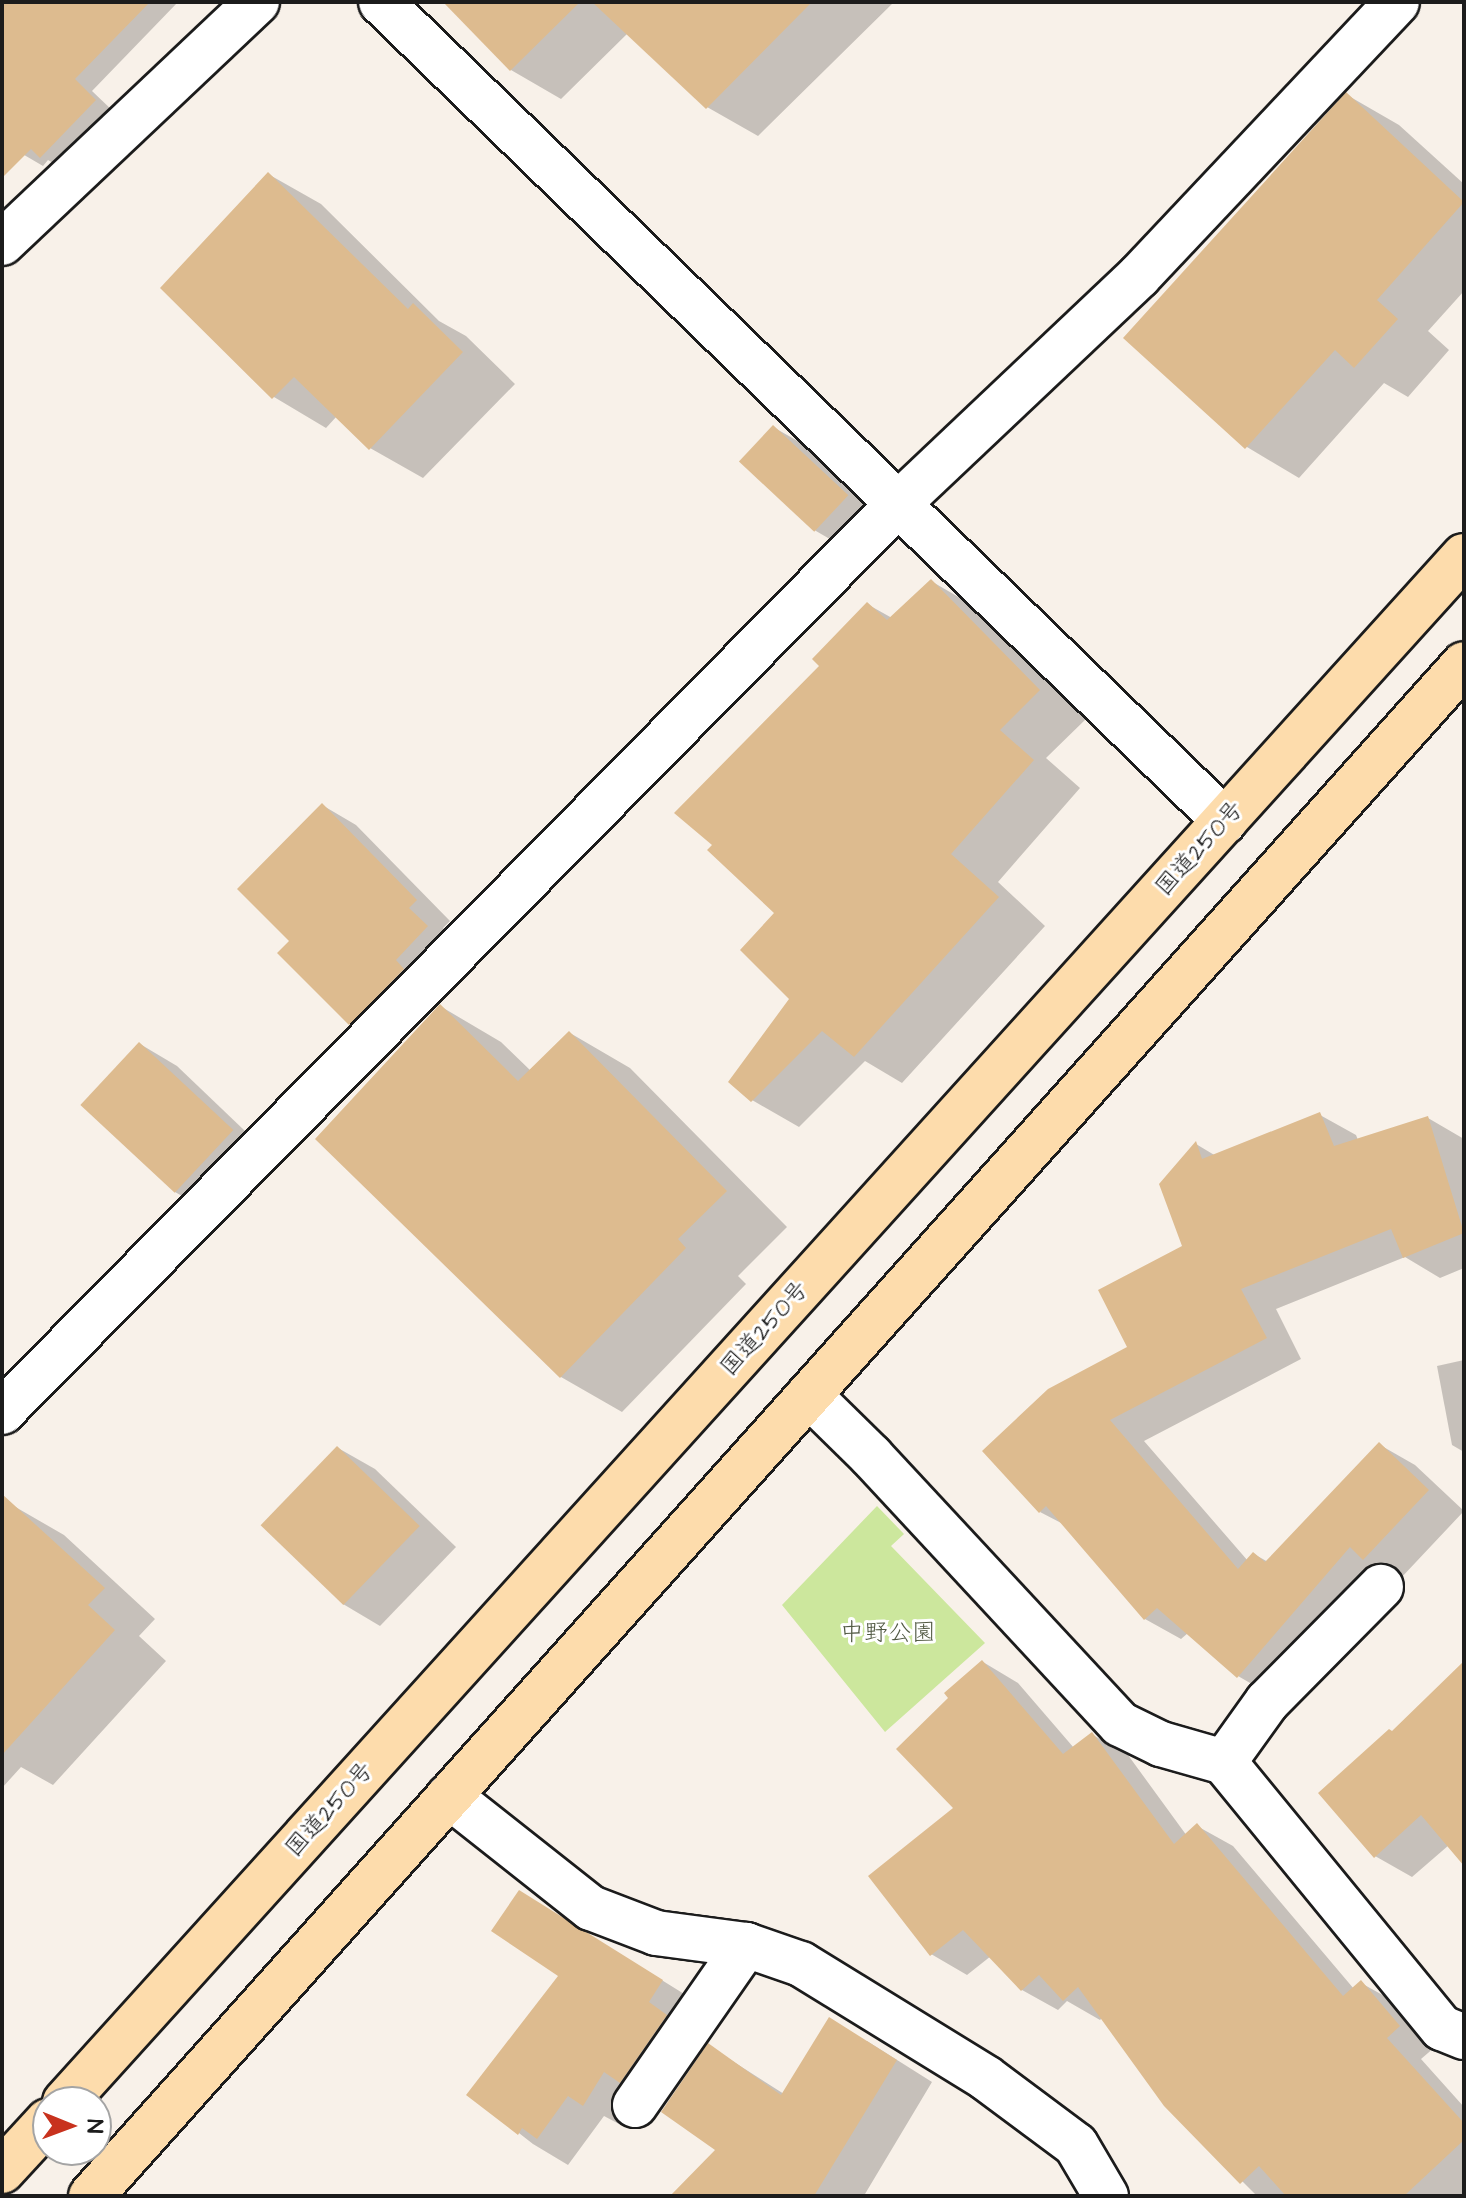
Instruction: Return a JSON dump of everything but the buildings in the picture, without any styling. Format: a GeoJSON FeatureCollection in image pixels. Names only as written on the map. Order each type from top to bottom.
{"type":"FeatureCollection","features":[{"type":"Feature","properties":{"kind":"highway","name":"国道250号"},"geometry":{"type":"LineString","coordinates":[[79,2086],[1464,556]]}},
{"type":"Feature","properties":{"kind":"highway"},"geometry":{"type":"LineString","coordinates":[[91,2196],[1464,664]]}},
{"type":"Feature","properties":{"kind":"highway"},"geometry":{"type":"LineString","coordinates":[[2,2171],[32,2138]]}},
{"type":"Feature","properties":{"kind":"street"},"geometry":{"type":"LineString","coordinates":[[2,243],[257,2]]}},
{"type":"Feature","properties":{"kind":"street"},"geometry":{"type":"LineString","coordinates":[[381,2],[1225,821]]}},
{"type":"Feature","properties":{"kind":"street"},"geometry":{"type":"LineString","coordinates":[[2,1412],[897,505],[1139,276],[1397,2]]}},
{"type":"Feature","properties":{"kind":"street"},"geometry":{"type":"LineString","coordinates":[[809,1395],[871,1456],[1120,1724],[1161,1744],[1224,1762],[1442,2028],[1464,2037]]}},
{"type":"Feature","properties":{"kind":"street"},"geometry":{"type":"LineString","coordinates":[[1224,1762],[1267,1702],[1381,1587]]}},
{"type":"Feature","properties":{"kind":"street"},"geometry":{"type":"LineString","coordinates":[[449,1796],[591,1908],[656,1933],[746,1945],[801,1964],[986,2078],[1076,2145],[1106,2196]]}},
{"type":"Feature","properties":{"kind":"street"},"geometry":{"type":"LineString","coordinates":[[635,2105],[746,1945]]}},
{"type":"Feature","properties":{"kind":"green space","name":"中野公園"},"geometry":{"type":"Polygon","coordinates":[[[877,1506],[904,1534],[891,1546],[985,1643],[885,1732],[782,1605],[877,1506]]]}}]}
